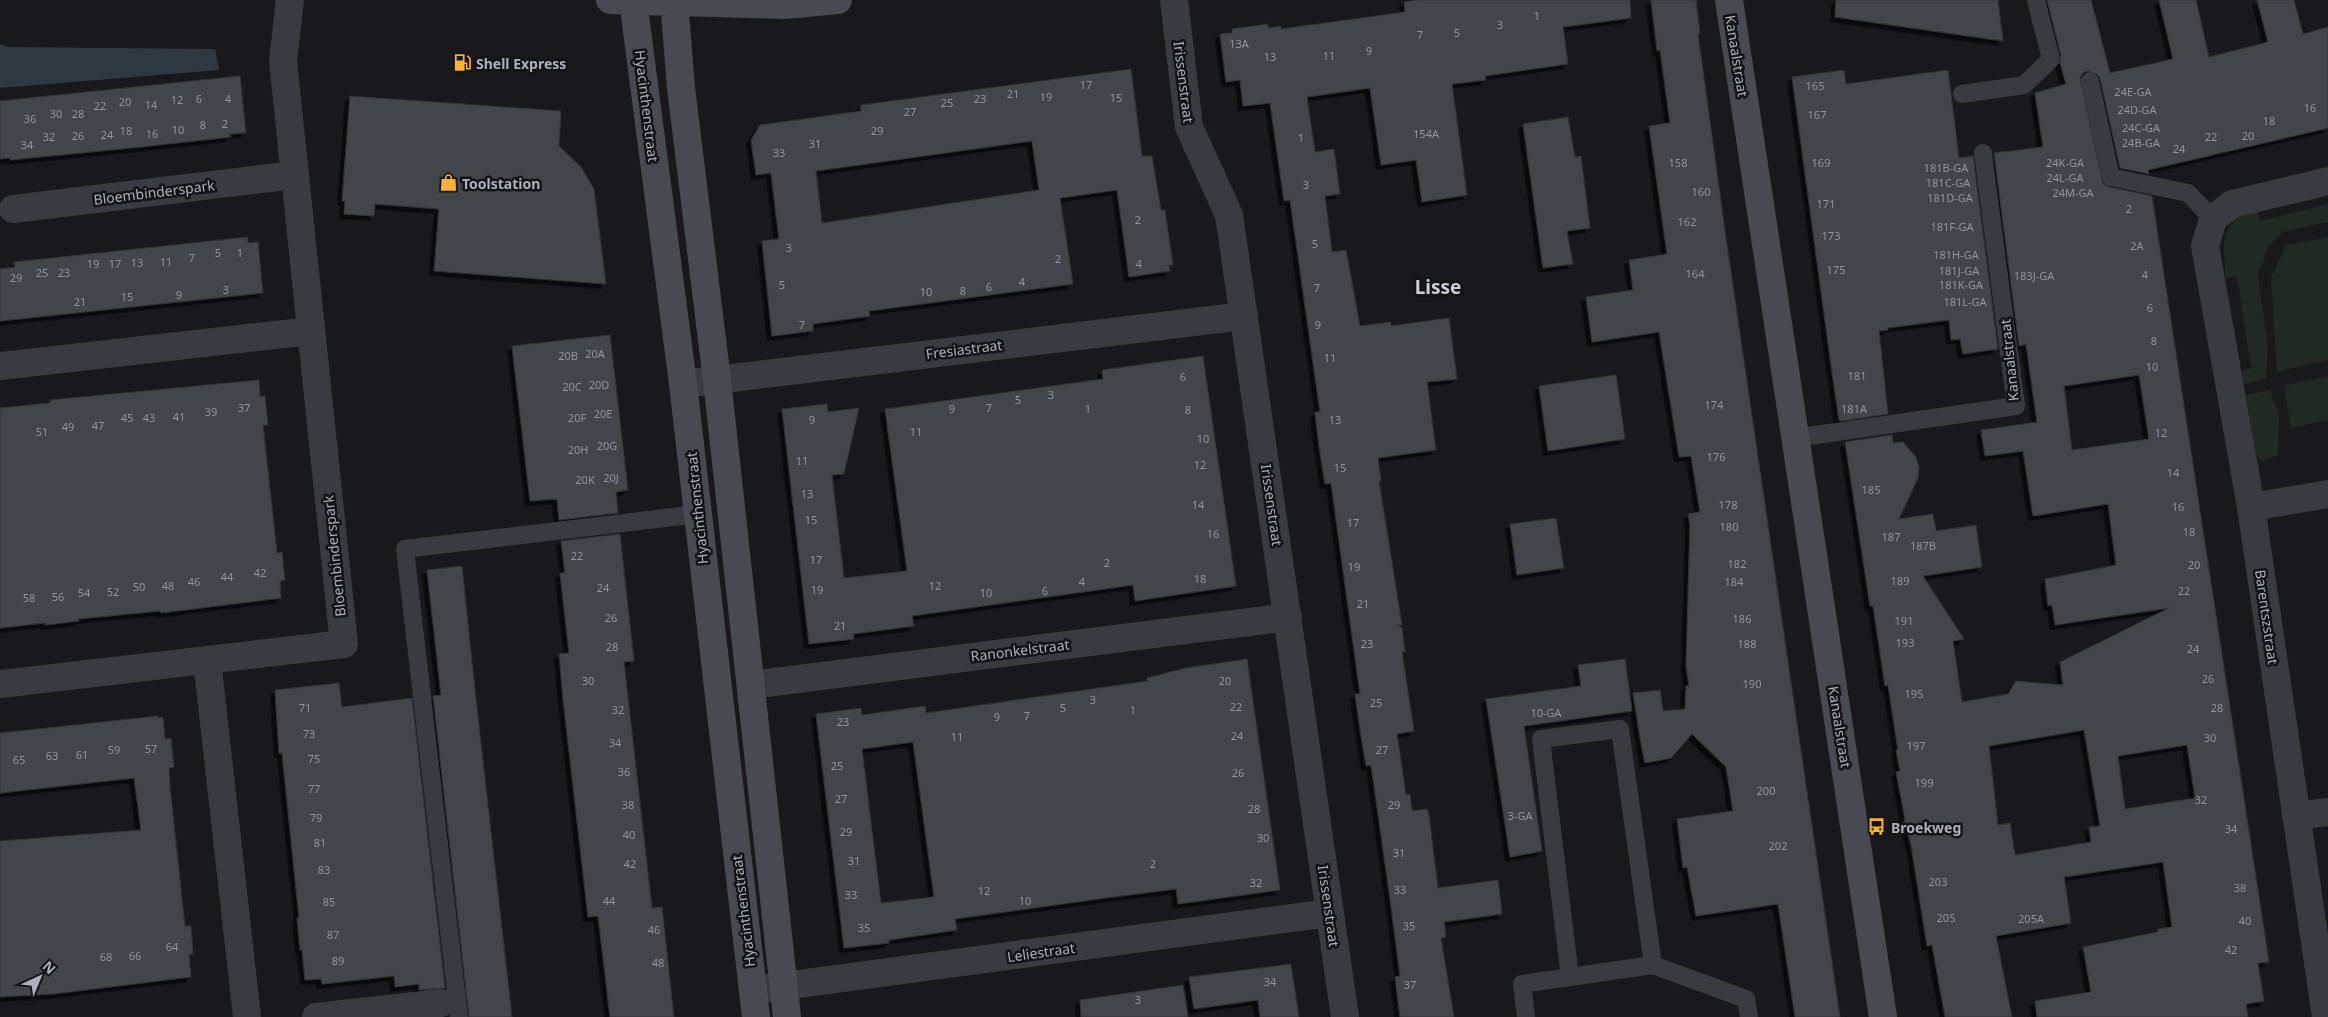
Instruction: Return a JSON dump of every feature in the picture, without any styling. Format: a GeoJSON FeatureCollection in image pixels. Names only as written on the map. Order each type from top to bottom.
{"type":"FeatureCollection","features":[{"type":"Feature","properties":{"kind":"main road"},"geometry":{"type":"LineString","coordinates":[[626,1],[784,5],[838,0]]}},
{"type":"Feature","properties":{"kind":"main road","name":"Kanaalstraat"},"geometry":{"type":"LineString","coordinates":[[1729,0],[1883,1017]]}},
{"type":"Feature","properties":{"kind":"main road","name":"Hyacinthenstraat"},"geometry":{"type":"LineString","coordinates":[[626,1],[683,384],[756,1017]]}},
{"type":"Feature","properties":{"kind":"main road"},"geometry":{"type":"LineString","coordinates":[[674,2],[681,88],[717,380],[787,1017]]}},
{"type":"Feature","properties":{"kind":"street","name":"Bloembinderspark"},"geometry":{"type":"LineString","coordinates":[[0,684],[344,644],[283,61],[290,0]]}},
{"type":"Feature","properties":{"kind":"street","name":"Irissenstraat"},"geometry":{"type":"LineString","coordinates":[[1174,0],[1189,127],[1229,215],[1344,1017]]}},
{"type":"Feature","properties":{"kind":"street","name":"Bloembinderspark"},"geometry":{"type":"LineString","coordinates":[[13,209],[295,175]]}},
{"type":"Feature","properties":{"kind":"street"},"geometry":{"type":"LineString","coordinates":[[2214,219],[2232,204],[2328,181]]}},
{"type":"Feature","properties":{"kind":"street","name":"Barentszstraat"},"geometry":{"type":"LineString","coordinates":[[2214,219],[2205,246],[2251,507],[2326,1017]]}},
{"type":"Feature","properties":{"kind":"street","name":"Fresiastraat"},"geometry":{"type":"LineString","coordinates":[[683,384],[1244,316]]}},
{"type":"Feature","properties":{"kind":"street"},"geometry":{"type":"LineString","coordinates":[[0,366],[311,331]]}},
{"type":"Feature","properties":{"kind":"street"},"geometry":{"type":"LineString","coordinates":[[2251,507],[2328,494]]}},
{"type":"Feature","properties":{"kind":"street","name":"Ranonkelstraat"},"geometry":{"type":"LineString","coordinates":[[751,685],[1288,617]]}},
{"type":"Feature","properties":{"kind":"street"},"geometry":{"type":"LineString","coordinates":[[207,660],[247,1017]]}},
{"type":"Feature","properties":{"kind":"street"},"geometry":{"type":"LineString","coordinates":[[2296,816],[2328,812]]}},
{"type":"Feature","properties":{"kind":"street","name":"Leliestraat"},"geometry":{"type":"LineString","coordinates":[[753,990],[1329,913]]}},
{"type":"Feature","properties":{"kind":"street"},"geometry":{"type":"LineString","coordinates":[[316,1017],[450,1010]]}},
{"type":"Feature","properties":{"kind":"lane"},"geometry":{"type":"LineString","coordinates":[[1962,94],[2024,85],[2051,58],[2036,0]]}},
{"type":"Feature","properties":{"kind":"lane"},"geometry":{"type":"LineString","coordinates":[[2090,81],[2111,177],[2188,193],[2214,219]]}},
{"type":"Feature","properties":{"kind":"lane","name":"Kanaalstraat"},"geometry":{"type":"LineString","coordinates":[[1795,438],[2016,406],[1983,153]]}},
{"type":"Feature","properties":{"kind":"lane"},"geometry":{"type":"LineString","coordinates":[[450,1010],[405,548],[698,514]]}},
{"type":"Feature","properties":{"kind":"lane"},"geometry":{"type":"LineString","coordinates":[[1570,977],[1541,739],[1620,729],[1653,965]]}},
{"type":"Feature","properties":{"kind":"lane"},"geometry":{"type":"LineString","coordinates":[[1526,1017],[1522,984],[1653,965],[1746,1000],[1749,1017]]}},
{"type":"Feature","properties":{"kind":"shaded area"},"geometry":{"type":"Polygon","coordinates":[[[0,44],[8,47],[215,49],[219,70],[0,88],[0,44]]]}},
{"type":"Feature","properties":{"kind":"shaded area"},"geometry":{"type":"Polygon","coordinates":[[[2328,204],[2328,222],[2283,232],[2269,246],[2258,275],[2268,347],[2266,379],[2244,384],[2241,371],[2251,368],[2237,276],[2226,278],[2224,245],[2229,227],[2244,214],[2257,211],[2260,221],[2328,204]]]}},
{"type":"Feature","properties":{"kind":"shaded area"},"geometry":{"type":"Polygon","coordinates":[[[2328,237],[2328,360],[2277,372],[2271,278],[2286,245],[2328,237]]]}},
{"type":"Feature","properties":{"kind":"shaded area"},"geometry":{"type":"Polygon","coordinates":[[[2328,376],[2328,420],[2291,428],[2284,386],[2328,376]]]}},
{"type":"Feature","properties":{"kind":"shaded area"},"geometry":{"type":"Polygon","coordinates":[[[2270,390],[2279,414],[2278,455],[2261,461],[2256,454],[2246,395],[2270,390]]]}},
{"type":"Feature","properties":{"kind":"building"},"geometry":{"type":"Polygon","coordinates":[[[1417,0],[1630,0],[1631,18],[1563,27],[1568,64],[1485,76],[1486,80],[1452,84],[1467,195],[1422,202],[1416,160],[1381,165],[1370,88],[1307,97],[1315,152],[1334,149],[1340,194],[1325,196],[1332,252],[1346,250],[1360,326],[1391,322],[1391,326],[1449,318],[1457,379],[1427,382],[1436,450],[1378,458],[1381,481],[1379,481],[1402,625],[1398,625],[1402,628],[1405,652],[1402,652],[1414,731],[1397,734],[1406,795],[1410,794],[1412,811],[1427,809],[1438,888],[1498,880],[1502,914],[1444,922],[1446,937],[1441,938],[1454,1017],[1400,1017],[1395,977],[1400,976],[1391,906],[1371,765],[1366,766],[1360,730],[1355,694],[1360,694],[1331,483],[1325,484],[1319,447],[1315,412],[1320,412],[1290,200],[1284,201],[1270,103],[1243,106],[1240,80],[1226,82],[1220,34],[1232,33],[1232,29],[1268,24],[1268,28],[1281,26],[1281,29],[1405,12],[1404,2],[1417,0]]]}},
{"type":"Feature","properties":{"kind":"building"},"geometry":{"type":"Polygon","coordinates":[[[1651,0],[1696,0],[1700,33],[1698,34],[1726,238],[1840,1017],[1795,1017],[1778,904],[1696,916],[1687,867],[1683,868],[1677,819],[1733,811],[1726,767],[1692,734],[1671,758],[1645,763],[1640,738],[1633,693],[1660,690],[1663,711],[1685,709],[1686,686],[1689,686],[1686,666],[1690,525],[1688,514],[1700,512],[1691,456],[1679,457],[1659,332],[1592,342],[1586,297],[1633,290],[1629,260],[1667,254],[1649,126],[1670,123],[1660,50],[1657,51],[1651,0]]]}},
{"type":"Feature","properties":{"kind":"building"},"geometry":{"type":"Polygon","coordinates":[[[1836,0],[1998,0],[2003,41],[1835,17],[1836,0]]]}},
{"type":"Feature","properties":{"kind":"building"},"geometry":{"type":"Polygon","coordinates":[[[2047,0],[2091,0],[2110,73],[2173,59],[2159,0],[2196,0],[2209,57],[2268,42],[2257,0],[2294,0],[2303,34],[2328,27],[2328,128],[2148,170],[2149,174],[2120,168],[2100,78],[2097,74],[2088,71],[2083,73],[2080,78],[2103,184],[2152,196],[2269,962],[2258,963],[2264,1001],[2246,1004],[2248,1017],[2037,1017],[2035,1001],[2091,992],[2083,947],[2158,932],[2158,929],[2172,927],[2163,862],[2064,877],[2071,923],[1996,936],[2012,1017],[1945,1017],[1932,945],[1927,946],[1911,845],[1907,831],[1902,826],[1905,819],[1896,772],[1900,771],[1896,750],[1898,750],[1888,685],[1885,686],[1873,606],[1870,606],[1845,442],[1892,435],[1893,443],[1903,442],[1916,457],[1919,468],[1918,478],[1899,519],[1933,514],[1936,531],[1976,525],[1982,567],[1923,576],[1964,639],[1953,641],[1962,702],[2008,694],[2016,681],[2063,685],[2060,662],[2169,608],[2055,625],[2052,605],[2048,606],[2045,579],[2116,565],[2108,504],[2033,516],[2023,451],[1985,456],[1981,430],[2037,422],[2026,344],[2019,346],[1994,153],[2043,147],[2035,93],[2066,84],[2060,63],[2061,56],[2047,0]],[[2139,375],[2064,386],[2072,450],[2149,439],[2139,375]],[[2084,730],[1989,746],[1998,825],[2010,823],[2015,855],[2091,842],[2089,827],[2100,826],[2084,730]],[[2187,745],[2118,756],[2125,809],[2195,798],[2187,745]]]}},
{"type":"Feature","properties":{"kind":"building"},"geometry":{"type":"Polygon","coordinates":[[[1131,69],[1142,156],[1152,156],[1161,210],[1165,210],[1173,265],[1169,265],[1170,271],[1129,277],[1117,190],[1060,198],[1073,284],[869,311],[870,316],[813,324],[813,331],[772,336],[762,241],[779,239],[771,173],[756,175],[751,140],[760,125],[861,111],[861,105],[1131,69]],[[1032,141],[816,171],[822,223],[1039,190],[1032,141]]]}},
{"type":"Feature","properties":{"kind":"building"},"geometry":{"type":"Polygon","coordinates":[[[1844,70],[1846,84],[1948,70],[1959,158],[1973,156],[1998,349],[1963,354],[1960,339],[1951,340],[1949,320],[1887,328],[1888,330],[1879,331],[1888,414],[1842,421],[1839,420],[1792,77],[1844,70]]]}},
{"type":"Feature","properties":{"kind":"building"},"geometry":{"type":"Polygon","coordinates":[[[240,76],[246,133],[230,134],[231,137],[131,148],[10,160],[10,158],[0,159],[0,101],[240,76]]]}},
{"type":"Feature","properties":{"kind":"building"},"geometry":{"type":"Polygon","coordinates":[[[350,96],[561,111],[559,146],[581,167],[594,189],[606,284],[434,271],[439,209],[375,204],[374,216],[344,214],[345,201],[342,201],[350,96]]]}},
{"type":"Feature","properties":{"kind":"building"},"geometry":{"type":"Polygon","coordinates":[[[1568,117],[1575,157],[1581,156],[1590,228],[1567,231],[1573,264],[1543,268],[1523,124],[1568,117]]]}},
{"type":"Feature","properties":{"kind":"building"},"geometry":{"type":"Polygon","coordinates":[[[248,237],[248,243],[258,242],[263,293],[0,321],[0,269],[15,267],[14,262],[248,237]]]}},
{"type":"Feature","properties":{"kind":"building"},"geometry":{"type":"Polygon","coordinates":[[[610,335],[628,490],[616,492],[618,513],[559,520],[557,499],[530,501],[512,346],[610,335]]]}},
{"type":"Feature","properties":{"kind":"building"},"geometry":{"type":"Polygon","coordinates":[[[1203,356],[1236,586],[1135,601],[1133,585],[912,616],[914,626],[853,634],[854,639],[809,644],[782,409],[827,404],[828,412],[859,408],[844,474],[832,475],[844,578],[907,571],[885,409],[1103,379],[1102,370],[1203,356]]]}},
{"type":"Feature","properties":{"kind":"building"},"geometry":{"type":"Polygon","coordinates":[[[1616,375],[1625,439],[1548,451],[1539,386],[1616,375]]]}},
{"type":"Feature","properties":{"kind":"building"},"geometry":{"type":"Polygon","coordinates":[[[259,380],[260,397],[265,396],[268,425],[263,425],[277,553],[282,552],[285,580],[280,581],[281,598],[161,613],[160,611],[78,619],[79,621],[45,625],[45,623],[0,628],[0,408],[50,403],[50,400],[259,380]]]}},
{"type":"Feature","properties":{"kind":"building"},"geometry":{"type":"Polygon","coordinates":[[[1556,518],[1564,568],[1517,575],[1510,524],[1556,518]]]}},
{"type":"Feature","properties":{"kind":"building"},"geometry":{"type":"Polygon","coordinates":[[[620,534],[634,661],[624,662],[652,908],[662,907],[674,1017],[610,1017],[598,916],[588,917],[563,699],[559,654],[569,653],[560,573],[565,573],[561,541],[620,534]]]}},
{"type":"Feature","properties":{"kind":"building"},"geometry":{"type":"Polygon","coordinates":[[[462,566],[512,1017],[469,1017],[433,696],[441,695],[427,570],[462,566]]]}},
{"type":"Feature","properties":{"kind":"building"},"geometry":{"type":"Polygon","coordinates":[[[1247,659],[1280,890],[1178,904],[1176,889],[1105,898],[955,919],[957,930],[889,940],[889,943],[844,948],[816,714],[861,708],[862,715],[925,706],[926,713],[1147,681],[1147,678],[1186,668],[1247,659]],[[913,742],[862,749],[881,903],[934,897],[913,742]]]}},
{"type":"Feature","properties":{"kind":"building"},"geometry":{"type":"Polygon","coordinates":[[[1625,659],[1632,711],[1524,726],[1542,851],[1510,857],[1486,699],[1581,686],[1578,665],[1625,659]]]}},
{"type":"Feature","properties":{"kind":"building"},"geometry":{"type":"Polygon","coordinates":[[[339,683],[342,707],[412,698],[445,988],[419,990],[419,984],[395,987],[394,976],[322,984],[321,979],[305,980],[302,950],[300,950],[297,918],[299,918],[282,753],[279,753],[275,690],[339,683]]]}},
{"type":"Feature","properties":{"kind":"building"},"geometry":{"type":"Polygon","coordinates":[[[158,716],[158,718],[163,717],[165,739],[171,738],[174,767],[169,768],[170,787],[185,926],[191,926],[193,954],[189,954],[191,977],[53,994],[0,997],[0,841],[141,830],[134,778],[0,793],[0,733],[158,716]]]}},
{"type":"Feature","properties":{"kind":"building"},"geometry":{"type":"Polygon","coordinates":[[[1291,964],[1299,1017],[1260,1017],[1258,1000],[1194,1009],[1189,977],[1291,964]]]}},
{"type":"Feature","properties":{"kind":"building"},"geometry":{"type":"Polygon","coordinates":[[[1183,985],[1188,1017],[1081,1017],[1080,1000],[1183,985]]]}},
{"type":"Feature","properties":{"kind":"place","name":"Shell Express"},"geometry":{"type":"Point","coordinates":[462,63]}},
{"type":"Feature","properties":{"kind":"place","name":"Toolstation"},"geometry":{"type":"Point","coordinates":[448,183]}},
{"type":"Feature","properties":{"kind":"place","name":"Broekweg"},"geometry":{"type":"Point","coordinates":[1877,827]}},
{"type":"Feature","properties":{"kind":"district","name":"Lisse"},"geometry":{"type":"Point","coordinates":[1438,287]}}]}
